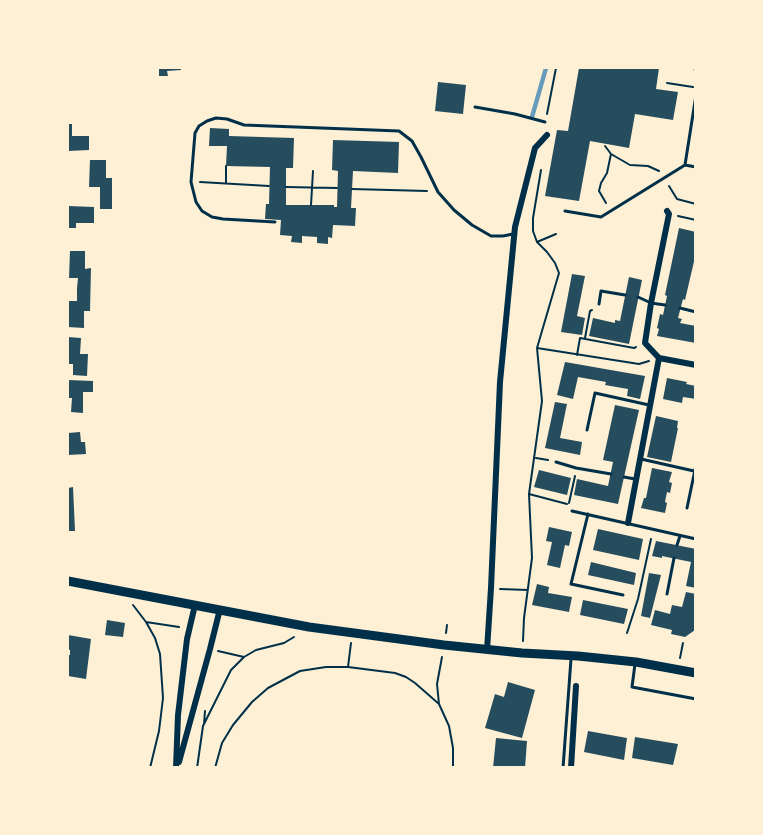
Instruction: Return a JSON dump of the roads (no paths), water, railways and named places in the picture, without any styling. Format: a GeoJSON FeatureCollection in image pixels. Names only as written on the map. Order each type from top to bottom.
{"type":"FeatureCollection","features":[{"type":"Feature","properties":{"kind":"main road"},"geometry":{"type":"LineString","coordinates":[[68,580],[309,627],[487,650],[636,662],[696,673]]}},
{"type":"Feature","properties":{"kind":"street"},"geometry":{"type":"LineString","coordinates":[[487,650],[500,382],[514,234],[535,148],[547,135]]}},
{"type":"Feature","properties":{"kind":"street"},"geometry":{"type":"LineString","coordinates":[[668,212],[645,343],[659,358],[696,365]]}},
{"type":"Feature","properties":{"kind":"street"},"geometry":{"type":"LineString","coordinates":[[628,523],[659,358]]}},
{"type":"Feature","properties":{"kind":"street"},"geometry":{"type":"LineString","coordinates":[[177,768],[178,715],[187,639],[195,605]]}},
{"type":"Feature","properties":{"kind":"street"},"geometry":{"type":"LineString","coordinates":[[177,768],[220,609]]}},
{"type":"Feature","properties":{"kind":"street"},"geometry":{"type":"LineString","coordinates":[[571,768],[576,686]]}},
{"type":"Feature","properties":{"kind":"lane"},"geometry":{"type":"LineString","coordinates":[[695,68],[696,75]]}},
{"type":"Feature","properties":{"kind":"lane"},"geometry":{"type":"LineString","coordinates":[[565,211],[601,217],[685,165],[696,95]]}},
{"type":"Feature","properties":{"kind":"lane"},"geometry":{"type":"LineString","coordinates":[[475,107],[545,122]]}},
{"type":"Feature","properties":{"kind":"lane"},"geometry":{"type":"LineString","coordinates":[[275,222],[223,219],[212,217],[202,211],[196,202],[191,182],[195,133],[199,126],[216,118],[244,125],[399,131],[412,141],[438,192],[454,210],[472,225],[491,236],[514,234]]}},
{"type":"Feature","properties":{"kind":"lane"},"geometry":{"type":"LineString","coordinates":[[685,165],[696,168]]}},
{"type":"Feature","properties":{"kind":"lane"},"geometry":{"type":"LineString","coordinates":[[599,304],[601,291],[625,295]]}},
{"type":"Feature","properties":{"kind":"lane"},"geometry":{"type":"LineString","coordinates":[[638,297],[651,303],[665,305]]}},
{"type":"Feature","properties":{"kind":"lane"},"geometry":{"type":"LineString","coordinates":[[680,308],[696,312]]}},
{"type":"Feature","properties":{"kind":"lane"},"geometry":{"type":"LineString","coordinates":[[587,430],[595,393],[651,406]]}},
{"type":"Feature","properties":{"kind":"lane"},"geometry":{"type":"LineString","coordinates":[[640,459],[694,471]]}},
{"type":"Feature","properties":{"kind":"lane"},"geometry":{"type":"LineString","coordinates":[[556,462],[611,474]]}},
{"type":"Feature","properties":{"kind":"lane"},"geometry":{"type":"LineString","coordinates":[[687,508],[696,465]]}},
{"type":"Feature","properties":{"kind":"lane"},"geometry":{"type":"LineString","coordinates":[[624,477],[637,480]]}},
{"type":"Feature","properties":{"kind":"lane"},"geometry":{"type":"LineString","coordinates":[[572,511],[696,539]]}},
{"type":"Feature","properties":{"kind":"lane"},"geometry":{"type":"LineString","coordinates":[[588,514],[571,584],[623,595]]}},
{"type":"Feature","properties":{"kind":"lane"},"geometry":{"type":"LineString","coordinates":[[677,545],[680,536]]}},
{"type":"Feature","properties":{"kind":"lane"},"geometry":{"type":"LineString","coordinates":[[667,594],[674,558]]}},
{"type":"Feature","properties":{"kind":"lane"},"geometry":{"type":"LineString","coordinates":[[563,768],[572,656]]}},
{"type":"Feature","properties":{"kind":"lane"},"geometry":{"type":"LineString","coordinates":[[636,662],[632,687],[696,699]]}},
{"type":"Feature","properties":{"kind":"waterway"},"geometry":{"type":"LineString","coordinates":[[532,117],[546,68]]}}]}
